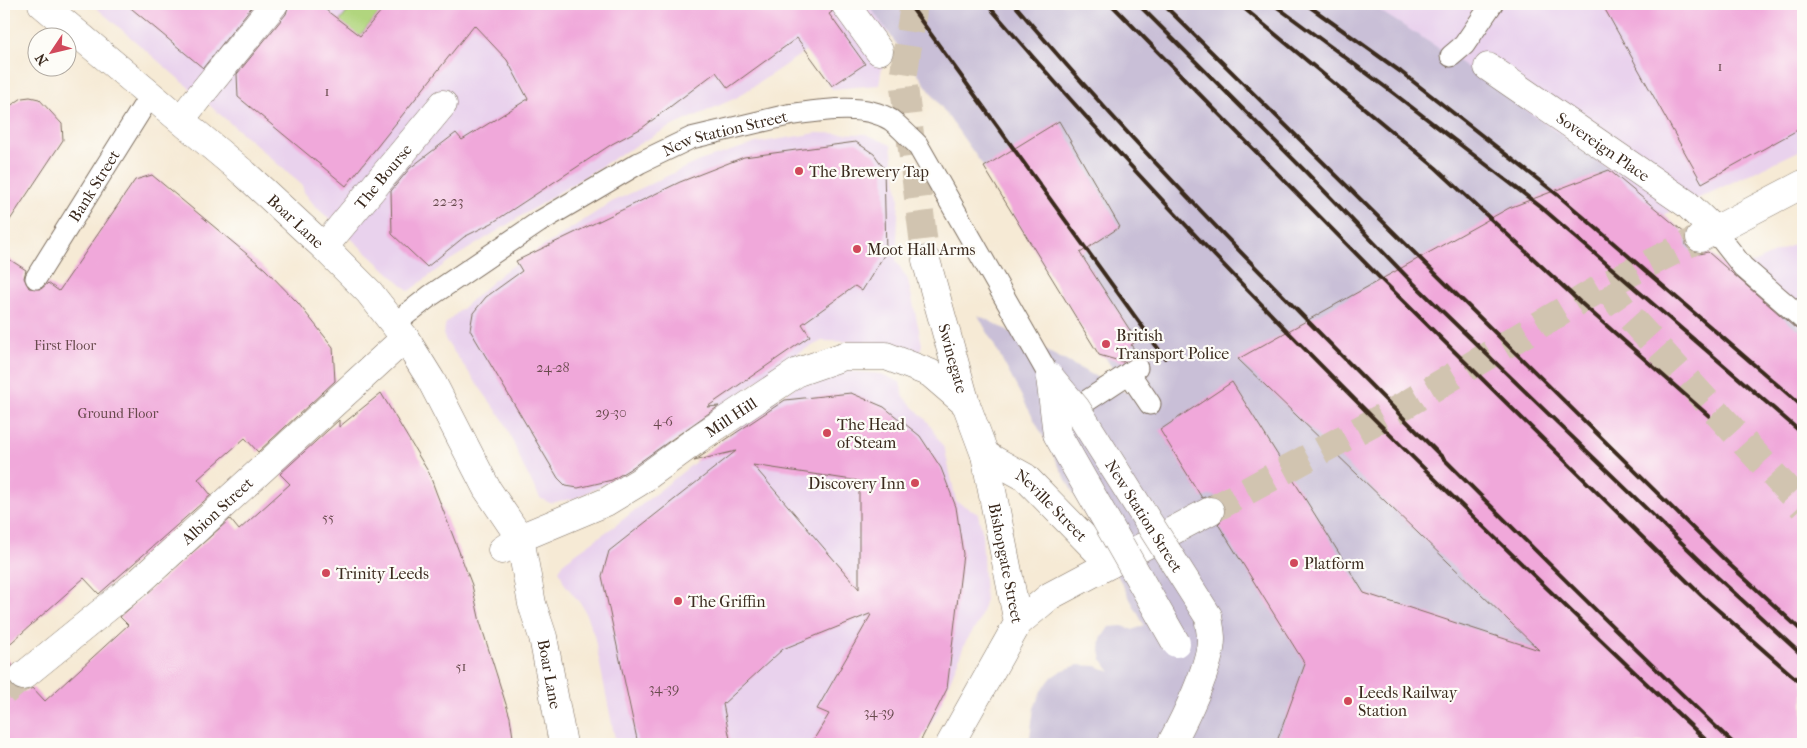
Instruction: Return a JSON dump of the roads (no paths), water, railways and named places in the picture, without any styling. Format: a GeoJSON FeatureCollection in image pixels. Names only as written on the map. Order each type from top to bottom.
{"type":"FeatureCollection","features":[{"type":"Feature","properties":{"kind":"street","name":"Boar Lane"},"geometry":{"type":"LineString","coordinates":[[42,4],[245,174],[324,247],[369,292],[400,331],[431,380],[487,490],[511,544],[543,637],[563,744]]}},
{"type":"Feature","properties":{"kind":"street"},"geometry":{"type":"LineString","coordinates":[[181,119],[274,4]]}},
{"type":"Feature","properties":{"kind":"street"},"geometry":{"type":"LineString","coordinates":[[845,4],[879,51]]}},
{"type":"Feature","properties":{"kind":"street","name":"Sovereign Place"},"geometry":{"type":"LineString","coordinates":[[1488,67],[1687,204],[1707,234]]}},
{"type":"Feature","properties":{"kind":"street","name":"The Bourse"},"geometry":{"type":"LineString","coordinates":[[324,247],[443,104]]}},
{"type":"Feature","properties":{"kind":"street"},"geometry":{"type":"LineString","coordinates":[[1707,234],[1803,184]]}},
{"type":"Feature","properties":{"kind":"street","name":"Swinegate"},"geometry":{"type":"LineString","coordinates":[[926,260],[966,404],[985,455]]}},
{"type":"Feature","properties":{"kind":"street","name":"Albion Street"},"geometry":{"type":"LineString","coordinates":[[23,676],[139,582],[400,331]]}},
{"type":"Feature","properties":{"kind":"street","name":"Mill Hill"},"geometry":{"type":"LineString","coordinates":[[511,544],[606,502],[639,482],[699,438],[798,372],[844,356],[886,356],[930,373],[966,404]]}},
{"type":"Feature","properties":{"kind":"street","name":"New Station Street"},"geometry":{"type":"LineString","coordinates":[[1050,377],[1076,408],[1208,616],[1211,640],[1206,662],[1186,717],[1171,744]]}},
{"type":"Feature","properties":{"kind":"street","name":"New Station Street"},"geometry":{"type":"LineString","coordinates":[[1050,377],[1058,434],[1176,642],[1206,662]]}},
{"type":"Feature","properties":{"kind":"street","name":"Neville Street"},"geometry":{"type":"LineString","coordinates":[[985,455],[1025,477],[1110,564]]}},
{"type":"Feature","properties":{"kind":"street","name":"Bishopgate Street"},"geometry":{"type":"LineString","coordinates":[[950,744],[1018,623],[985,455]]}},
{"type":"Feature","properties":{"kind":"street"},"geometry":{"type":"LineString","coordinates":[[1018,623],[1050,596],[1210,511]]}},
{"type":"Feature","properties":{"kind":"lane"},"geometry":{"type":"LineString","coordinates":[[1451,56],[1464,46],[1492,4]]}},
{"type":"Feature","properties":{"kind":"lane","name":"Bank Street"},"geometry":{"type":"LineString","coordinates":[[36,278],[151,94]]}},
{"type":"Feature","properties":{"kind":"lane","name":"New Station Street"},"geometry":{"type":"LineString","coordinates":[[400,331],[430,296],[539,222],[639,163],[691,138],[788,115],[837,109],[878,114],[891,121],[917,144],[1050,377]]}},
{"type":"Feature","properties":{"kind":"lane"},"geometry":{"type":"LineString","coordinates":[[1707,234],[1803,319]]}},
{"type":"Feature","properties":{"kind":"lane"},"geometry":{"type":"LineString","coordinates":[[1076,408],[1133,371],[1150,404]]}},
{"type":"Feature","properties":{"kind":"tunnel"},"geometry":{"type":"LineString","coordinates":[[914,4],[903,79],[926,260]]}},
{"type":"Feature","properties":{"kind":"tunnel"},"geometry":{"type":"LineString","coordinates":[[1210,511],[1405,405],[1606,285],[1700,238]]}},
{"type":"Feature","properties":{"kind":"tunnel"},"geometry":{"type":"LineString","coordinates":[[1606,285],[1626,313],[1803,507]]}},
{"type":"Feature","properties":{"kind":"tunnel"},"geometry":{"type":"LineString","coordinates":[[4,692],[23,676]]}},
{"type":"Feature","properties":{"kind":"railway"},"geometry":{"type":"LineString","coordinates":[[909,4],[1165,358]]}},
{"type":"Feature","properties":{"kind":"railway"},"geometry":{"type":"LineString","coordinates":[[987,4],[1159,197],[1248,291],[1430,475],[1710,744]]}},
{"type":"Feature","properties":{"kind":"railway"},"geometry":{"type":"LineString","coordinates":[[1014,4],[1095,97],[1264,276],[1541,556],[1734,744]]}},
{"type":"Feature","properties":{"kind":"railway"},"geometry":{"type":"LineString","coordinates":[[1111,4],[1381,279],[1701,595],[1803,685]]}},
{"type":"Feature","properties":{"kind":"railway"},"geometry":{"type":"LineString","coordinates":[[1138,4],[1306,172],[1408,278],[1717,577],[1803,656]]}},
{"type":"Feature","properties":{"kind":"railway"},"geometry":{"type":"LineString","coordinates":[[1163,4],[1730,565],[1803,632]]}},
{"type":"Feature","properties":{"kind":"railway"},"geometry":{"type":"LineString","coordinates":[[1239,4],[1436,168],[1581,303],[1709,416]]}},
{"type":"Feature","properties":{"kind":"railway"},"geometry":{"type":"LineString","coordinates":[[1273,4],[1392,92],[1541,207],[1803,434]]}},
{"type":"Feature","properties":{"kind":"railway"},"geometry":{"type":"LineString","coordinates":[[1306,4],[1401,72],[1559,196],[1803,407]]}},
{"type":"Feature","properties":{"kind":"place","name":"The Brewery Tap"},"geometry":{"type":"Point","coordinates":[799,171]}},
{"type":"Feature","properties":{"kind":"place","name":"Moot Hall Arms"},"geometry":{"type":"Point","coordinates":[857,249]}},
{"type":"Feature","properties":{"kind":"place","name":"British Transport Police"},"geometry":{"type":"Point","coordinates":[1106,344]}},
{"type":"Feature","properties":{"kind":"place","name":"The Head of Steam"},"geometry":{"type":"Point","coordinates":[827,433]}},
{"type":"Feature","properties":{"kind":"place","name":"Discovery Inn"},"geometry":{"type":"Point","coordinates":[915,483]}},
{"type":"Feature","properties":{"kind":"place","name":"Platform"},"geometry":{"type":"Point","coordinates":[1294,563]}},
{"type":"Feature","properties":{"kind":"place","name":"Trinity Leeds"},"geometry":{"type":"Point","coordinates":[326,573]}},
{"type":"Feature","properties":{"kind":"place","name":"The Griffin"},"geometry":{"type":"Point","coordinates":[678,601]}},
{"type":"Feature","properties":{"kind":"place","name":"Leeds Railway Station"},"geometry":{"type":"Point","coordinates":[1348,701]}}]}
